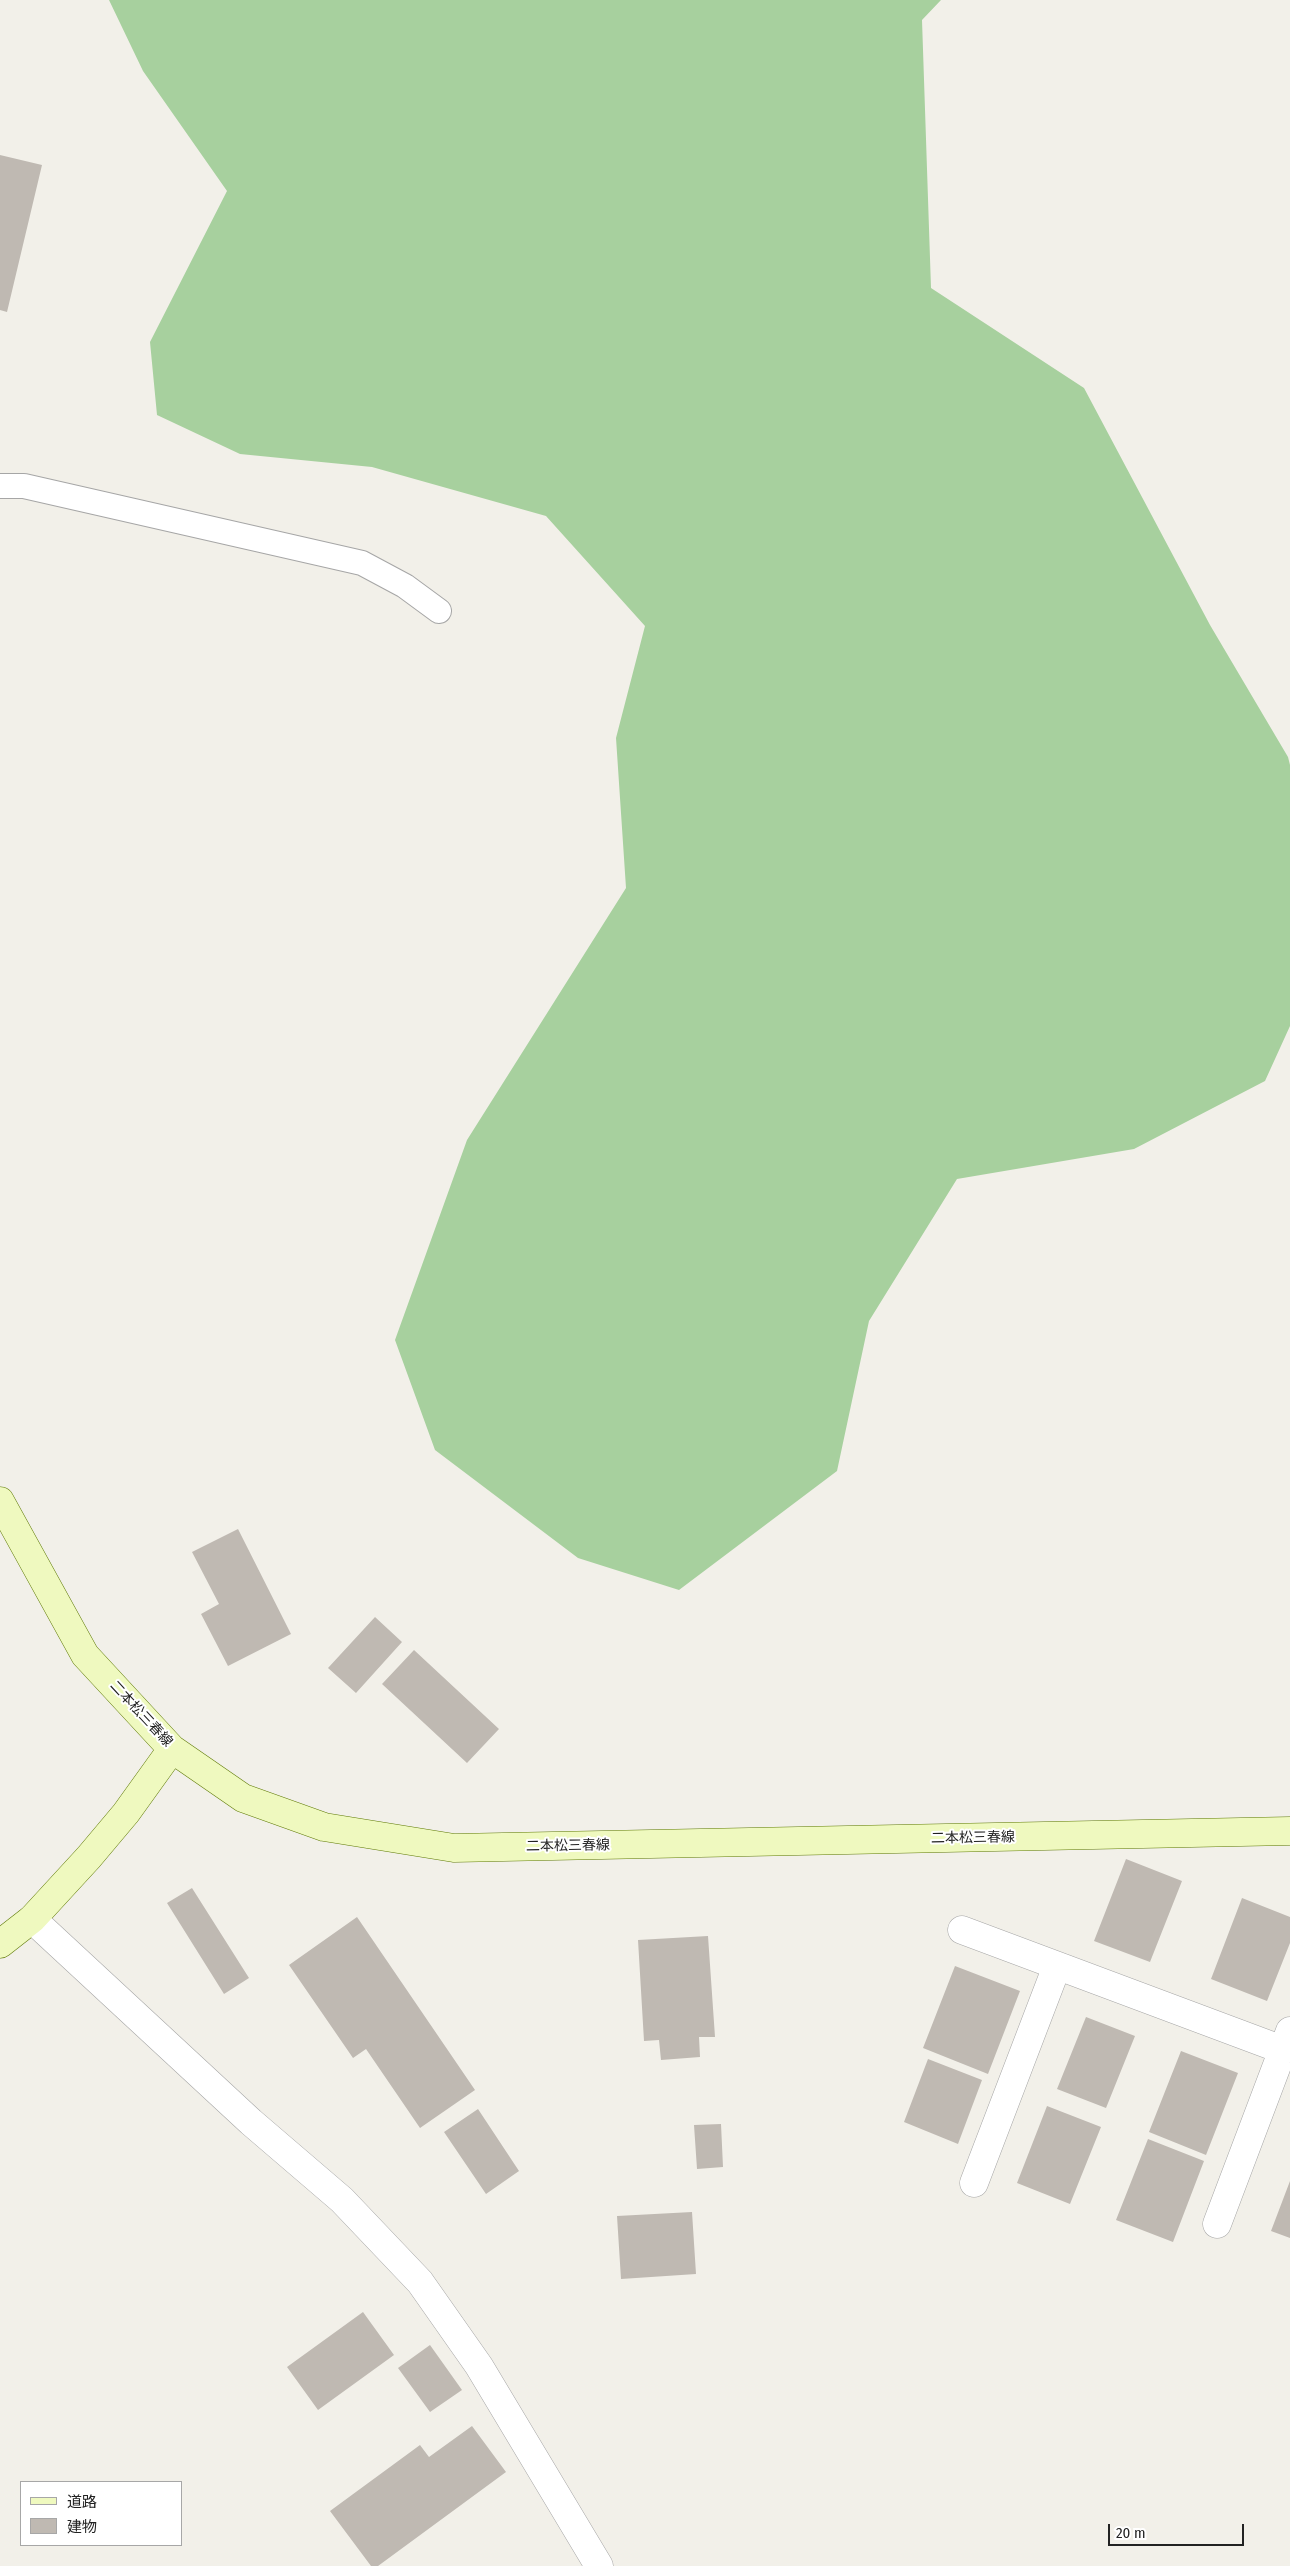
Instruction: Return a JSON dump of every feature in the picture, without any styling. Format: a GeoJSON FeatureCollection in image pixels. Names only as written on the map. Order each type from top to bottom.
{"type":"FeatureCollection","features":[{"type":"Feature","properties":{"kind":"main road","name":"二本松三春線"},"geometry":{"type":"LineString","coordinates":[[0,1501],[85,1655],[172,1749],[243,1798],[324,1827],[454,1848],[1290,1831]]}},
{"type":"Feature","properties":{"kind":"main road"},"geometry":{"type":"LineString","coordinates":[[0,1944],[32,1919],[126,1813],[172,1749]]}},
{"type":"Feature","properties":{"kind":"street"},"geometry":{"type":"LineString","coordinates":[[32,1919],[251,2122],[342,2200],[420,2282],[479,2366],[599,2566]]}},
{"type":"Feature","properties":{"kind":"street"},"geometry":{"type":"LineString","coordinates":[[962,1930],[1056,1966],[1286,2041],[1217,2224]]}},
{"type":"Feature","properties":{"kind":"street"},"geometry":{"type":"LineString","coordinates":[[974,2183],[1056,1966]]}},
{"type":"Feature","properties":{"kind":"lane"},"geometry":{"type":"LineString","coordinates":[[0,486],[24,486],[362,563],[405,586],[440,611]]}},
{"type":"Feature","properties":{"kind":"green space"},"geometry":{"type":"Polygon","coordinates":[[[109,0],[941,0],[922,20],[931,288],[1084,388],[1210,625],[1288,757],[1290,765],[1290,1026],[1265,1081],[1134,1149],[957,1179],[869,1321],[837,1471],[679,1590],[578,1558],[435,1450],[395,1340],[467,1140],[626,888],[616,738],[645,626],[546,516],[372,467],[240,454],[157,415],[150,342],[227,191],[143,71],[109,0]]]}},
{"type":"Feature","properties":{"kind":"building"},"geometry":{"type":"Polygon","coordinates":[[[0,155],[42,165],[7,312],[0,310],[0,155]]]}},
{"type":"Feature","properties":{"kind":"building"},"geometry":{"type":"Polygon","coordinates":[[[238,1529],[291,1634],[228,1666],[201,1614],[219,1604],[192,1552],[238,1529]]]}},
{"type":"Feature","properties":{"kind":"building"},"geometry":{"type":"Polygon","coordinates":[[[375,1617],[402,1642],[356,1693],[328,1668],[375,1617]]]}},
{"type":"Feature","properties":{"kind":"building"},"geometry":{"type":"Polygon","coordinates":[[[414,1650],[499,1729],[467,1763],[382,1684],[414,1650]]]}},
{"type":"Feature","properties":{"kind":"building"},"geometry":{"type":"Polygon","coordinates":[[[1126,1859],[1182,1881],[1150,1962],[1094,1941],[1126,1859]]]}},
{"type":"Feature","properties":{"kind":"building"},"geometry":{"type":"Polygon","coordinates":[[[192,1888],[249,1978],[224,1994],[167,1903],[192,1888]]]}},
{"type":"Feature","properties":{"kind":"building"},"geometry":{"type":"Polygon","coordinates":[[[1242,1898],[1290,1917],[1290,1943],[1267,2001],[1211,1979],[1242,1898]]]}},
{"type":"Feature","properties":{"kind":"building"},"geometry":{"type":"Polygon","coordinates":[[[357,1917],[475,2090],[420,2128],[366,2049],[353,2058],[289,1965],[357,1917]]]}},
{"type":"Feature","properties":{"kind":"building"},"geometry":{"type":"Polygon","coordinates":[[[708,1936],[715,2037],[699,2037],[700,2057],[661,2060],[659,2040],[644,2041],[638,1940],[708,1936]]]}},
{"type":"Feature","properties":{"kind":"building"},"geometry":{"type":"Polygon","coordinates":[[[955,1966],[1020,1991],[988,2074],[923,2048],[955,1966]]]}},
{"type":"Feature","properties":{"kind":"building"},"geometry":{"type":"Polygon","coordinates":[[[1086,2017],[1135,2036],[1106,2108],[1057,2089],[1086,2017]]]}},
{"type":"Feature","properties":{"kind":"building"},"geometry":{"type":"Polygon","coordinates":[[[1181,2051],[1238,2073],[1206,2155],[1149,2132],[1181,2051]]]}},
{"type":"Feature","properties":{"kind":"building"},"geometry":{"type":"Polygon","coordinates":[[[928,2059],[982,2080],[958,2144],[904,2122],[928,2059]]]}},
{"type":"Feature","properties":{"kind":"building"},"geometry":{"type":"Polygon","coordinates":[[[1047,2106],[1101,2127],[1070,2204],[1017,2183],[1047,2106]]]}},
{"type":"Feature","properties":{"kind":"building"},"geometry":{"type":"Polygon","coordinates":[[[478,2109],[519,2171],[486,2194],[444,2132],[478,2109]]]}},
{"type":"Feature","properties":{"kind":"building"},"geometry":{"type":"Polygon","coordinates":[[[721,2124],[723,2167],[697,2169],[694,2125],[721,2124]]]}},
{"type":"Feature","properties":{"kind":"building"},"geometry":{"type":"Polygon","coordinates":[[[1148,2139],[1204,2161],[1173,2242],[1116,2220],[1148,2139]]]}},
{"type":"Feature","properties":{"kind":"building"},"geometry":{"type":"Polygon","coordinates":[[[1290,2181],[1290,2238],[1271,2231],[1290,2181]]]}},
{"type":"Feature","properties":{"kind":"building"},"geometry":{"type":"Polygon","coordinates":[[[692,2212],[696,2274],[621,2279],[617,2216],[692,2212]]]}},
{"type":"Feature","properties":{"kind":"building"},"geometry":{"type":"Polygon","coordinates":[[[363,2312],[394,2355],[318,2410],[287,2367],[363,2312]]]}},
{"type":"Feature","properties":{"kind":"building"},"geometry":{"type":"Polygon","coordinates":[[[430,2345],[462,2390],[430,2412],[398,2368],[430,2345]]]}},
{"type":"Feature","properties":{"kind":"building"},"geometry":{"type":"Polygon","coordinates":[[[472,2426],[506,2472],[378,2566],[371,2566],[330,2511],[420,2445],[429,2457],[472,2426]]]}}]}
